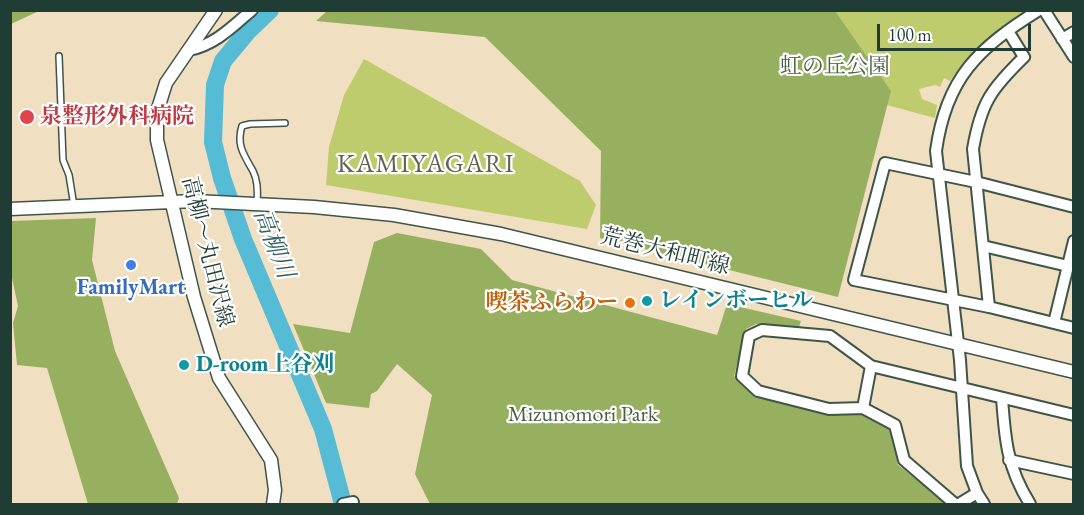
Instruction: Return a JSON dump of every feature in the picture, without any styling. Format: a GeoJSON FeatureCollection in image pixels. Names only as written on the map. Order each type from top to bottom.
{"type":"FeatureCollection","features":[{"type":"Feature","properties":{"kind":"street","name":"高柳～丸田沢線"},"geometry":{"type":"LineString","coordinates":[[216,10],[166,83],[157,112],[157,140],[194,297],[219,378],[270,460],[276,504]]}},
{"type":"Feature","properties":{"kind":"street"},"geometry":{"type":"LineString","coordinates":[[189,50],[214,41],[252,10]]}},
{"type":"Feature","properties":{"kind":"street"},"geometry":{"type":"LineString","coordinates":[[984,504],[977,493],[967,466],[958,344],[936,151],[941,119],[947,102],[974,60],[1008,31],[1039,10]]}},
{"type":"Feature","properties":{"kind":"street"},"geometry":{"type":"LineString","coordinates":[[1044,10],[1074,57]]}},
{"type":"Feature","properties":{"kind":"street"},"geometry":{"type":"LineString","coordinates":[[989,307],[973,149],[977,123],[990,94],[1024,57],[1008,31]]}},
{"type":"Feature","properties":{"kind":"street"},"geometry":{"type":"LineString","coordinates":[[1062,39],[1074,32]]}},
{"type":"Feature","properties":{"kind":"street"},"geometry":{"type":"LineString","coordinates":[[1074,207],[976,182],[885,163],[854,280],[953,299],[1074,327]]}},
{"type":"Feature","properties":{"kind":"street"},"geometry":{"type":"LineString","coordinates":[[10,209],[172,201]]}},
{"type":"Feature","properties":{"kind":"street","name":"荒巻大和町線"},"geometry":{"type":"LineString","coordinates":[[172,201],[257,203],[394,215],[501,234],[1074,372]]}},
{"type":"Feature","properties":{"kind":"street"},"geometry":{"type":"LineString","coordinates":[[1054,323],[1074,241]]}},
{"type":"Feature","properties":{"kind":"street"},"geometry":{"type":"LineString","coordinates":[[983,246],[1068,266]]}},
{"type":"Feature","properties":{"kind":"street"},"geometry":{"type":"LineString","coordinates":[[977,493],[957,504],[904,460],[895,425],[863,408],[829,409],[758,391],[742,375],[749,336],[762,330],[830,336],[871,366],[1074,415]]}},
{"type":"Feature","properties":{"kind":"street"},"geometry":{"type":"LineString","coordinates":[[863,408],[871,366]]}},
{"type":"Feature","properties":{"kind":"street"},"geometry":{"type":"LineString","coordinates":[[1002,398],[1005,446],[1019,488],[1030,504]]}},
{"type":"Feature","properties":{"kind":"street"},"geometry":{"type":"LineString","coordinates":[[1009,460],[1074,474]]}},
{"type":"Feature","properties":{"kind":"lane"},"geometry":{"type":"LineString","coordinates":[[59,56],[63,160],[69,175],[74,206]]}},
{"type":"Feature","properties":{"kind":"lane"},"geometry":{"type":"LineString","coordinates":[[257,203],[258,189],[253,172],[239,144],[242,126],[285,123]]}},
{"type":"Feature","properties":{"kind":"green space"},"geometry":{"type":"Polygon","coordinates":[[[11,10],[39,10],[39,11],[11,24],[11,10]]]}},
{"type":"Feature","properties":{"kind":"green space"},"geometry":{"type":"Polygon","coordinates":[[[328,10],[835,11],[891,91],[838,297],[600,238],[601,151],[485,37],[316,21],[328,10]]]}},
{"type":"Feature","properties":{"kind":"green space","name":"虹の丘公園"},"geometry":{"type":"Polygon","coordinates":[[[724,11],[1025,11],[984,42],[950,81],[944,78],[940,87],[935,85],[919,89],[922,99],[937,105],[935,118],[887,105],[724,11]]]}},
{"type":"Feature","properties":{"kind":"green space"},"geometry":{"type":"Polygon","coordinates":[[[364,59],[580,181],[596,205],[587,229],[326,185],[329,147],[344,95],[364,59]]]}},
{"type":"Feature","properties":{"kind":"green space"},"geometry":{"type":"Polygon","coordinates":[[[96,218],[92,260],[115,351],[179,498],[177,504],[88,504],[47,368],[17,365],[13,323],[18,306],[11,278],[11,221],[96,218]]]}},
{"type":"Feature","properties":{"kind":"green space","name":"Mizunomori Park"},"geometry":{"type":"Polygon","coordinates":[[[397,233],[481,249],[512,280],[717,335],[727,304],[801,321],[799,327],[756,324],[746,329],[734,376],[757,395],[859,413],[891,428],[898,465],[948,504],[430,504],[415,474],[432,395],[397,364],[377,391],[371,394],[369,408],[326,403],[293,324],[350,333],[374,242],[397,233]]]}},
{"type":"Feature","properties":{"kind":"waterway","name":"高柳川"},"geometry":{"type":"LineString","coordinates":[[270,10],[248,31],[223,61],[215,85],[213,142],[222,178],[243,239],[323,429],[343,504]]}},
{"type":"Feature","properties":{"kind":"place","name":"泉整形外科病院"},"geometry":{"type":"Point","coordinates":[27,117]}},
{"type":"Feature","properties":{"kind":"place","name":"FamilyMart"},"geometry":{"type":"Point","coordinates":[131,265]}},
{"type":"Feature","properties":{"kind":"place","name":"レインボーヒル"},"geometry":{"type":"Point","coordinates":[647,301]}},
{"type":"Feature","properties":{"kind":"place","name":"喫茶ふらわー"},"geometry":{"type":"Point","coordinates":[630,303]}},
{"type":"Feature","properties":{"kind":"place","name":"D-room上谷刈"},"geometry":{"type":"Point","coordinates":[184,365]}},
{"type":"Feature","properties":{"kind":"district","name":"KAMIYAGARI"},"geometry":{"type":"Point","coordinates":[426,165]}}]}
